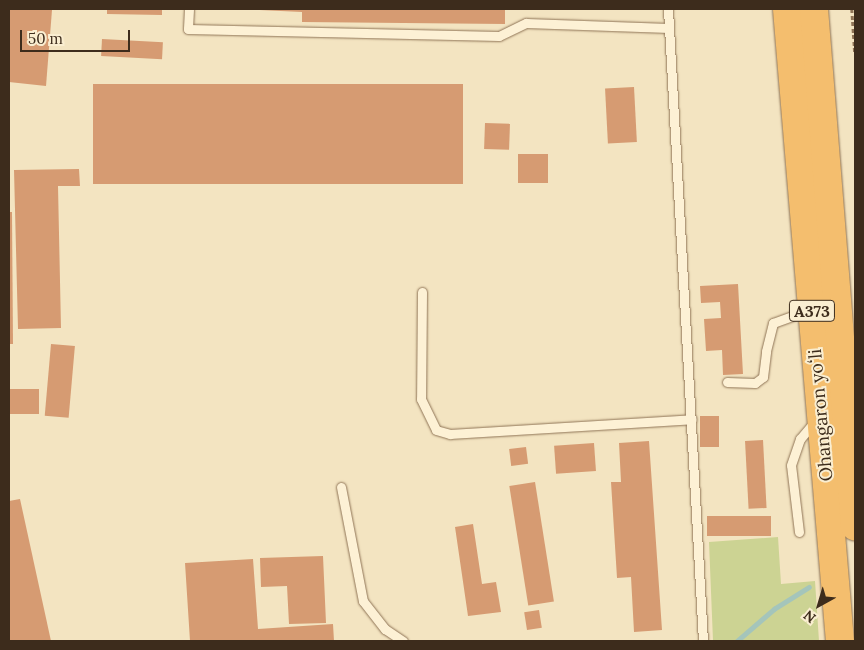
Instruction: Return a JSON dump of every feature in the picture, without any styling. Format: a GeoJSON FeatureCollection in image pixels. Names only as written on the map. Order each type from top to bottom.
{"type":"FeatureCollection","features":[{"type":"Feature","properties":{"kind":"highway","name":"Ohangaron yoʻli"},"geometry":{"type":"LineString","coordinates":[[787,9],[840,641]]}},
{"type":"Feature","properties":{"kind":"highway","name":"Ohangaron yoʻli"},"geometry":{"type":"LineString","coordinates":[[814,9],[855,526]]}},
{"type":"Feature","properties":{"kind":"lane"},"geometry":{"type":"LineString","coordinates":[[189,9],[188,29],[499,36],[526,23],[669,28]]}},
{"type":"Feature","properties":{"kind":"lane"},"geometry":{"type":"LineString","coordinates":[[668,9],[703,641]]}},
{"type":"Feature","properties":{"kind":"lane"},"geometry":{"type":"LineString","coordinates":[[422,292],[421,399],[436,430],[450,434],[692,419]]}},
{"type":"Feature","properties":{"kind":"lane"},"geometry":{"type":"LineString","coordinates":[[727,382],[755,382],[763,377],[766,351],[773,324],[812,309]]}},
{"type":"Feature","properties":{"kind":"lane"},"geometry":{"type":"LineString","coordinates":[[799,532],[791,464],[800,439],[821,416]]}},
{"type":"Feature","properties":{"kind":"lane"},"geometry":{"type":"LineString","coordinates":[[341,487],[363,601],[386,629],[403,641]]}},
{"type":"Feature","properties":{"kind":"path"},"geometry":{"type":"LineString","coordinates":[[852,9],[855,54]]}},
{"type":"Feature","properties":{"kind":"green space"},"geometry":{"type":"Polygon","coordinates":[[[778,537],[781,584],[815,581],[819,641],[713,641],[709,542],[778,537]]]}},
{"type":"Feature","properties":{"kind":"building"},"geometry":{"type":"Polygon","coordinates":[[[9,9],[52,10],[46,86],[9,82],[9,9]]]}},
{"type":"Feature","properties":{"kind":"building"},"geometry":{"type":"Polygon","coordinates":[[[107,9],[162,9],[162,15],[107,14],[107,9]]]}},
{"type":"Feature","properties":{"kind":"building"},"geometry":{"type":"Polygon","coordinates":[[[237,9],[505,9],[505,24],[302,22],[302,12],[237,9]]]}},
{"type":"Feature","properties":{"kind":"building"},"geometry":{"type":"Polygon","coordinates":[[[102,39],[163,42],[162,59],[101,56],[102,39]]]}},
{"type":"Feature","properties":{"kind":"building"},"geometry":{"type":"Polygon","coordinates":[[[93,84],[463,84],[463,184],[93,184],[93,84]]]}},
{"type":"Feature","properties":{"kind":"building"},"geometry":{"type":"Polygon","coordinates":[[[634,87],[637,142],[608,143],[605,89],[634,87]]]}},
{"type":"Feature","properties":{"kind":"building"},"geometry":{"type":"Polygon","coordinates":[[[485,123],[510,124],[509,150],[484,149],[485,123]]]}},
{"type":"Feature","properties":{"kind":"building"},"geometry":{"type":"Polygon","coordinates":[[[518,154],[548,154],[548,183],[518,183],[518,154]]]}},
{"type":"Feature","properties":{"kind":"building"},"geometry":{"type":"Polygon","coordinates":[[[79,169],[80,186],[58,186],[61,328],[18,329],[14,170],[79,169]]]}},
{"type":"Feature","properties":{"kind":"building"},"geometry":{"type":"Polygon","coordinates":[[[9,212],[12,212],[13,344],[9,344],[9,212]]]}},
{"type":"Feature","properties":{"kind":"building"},"geometry":{"type":"Polygon","coordinates":[[[738,284],[743,374],[723,375],[722,350],[706,351],[704,319],[721,318],[720,302],[701,303],[700,286],[738,284]]]}},
{"type":"Feature","properties":{"kind":"building"},"geometry":{"type":"Polygon","coordinates":[[[51,344],[75,346],[69,418],[45,416],[51,344]]]}},
{"type":"Feature","properties":{"kind":"building"},"geometry":{"type":"Polygon","coordinates":[[[9,389],[39,389],[39,414],[9,414],[9,389]]]}},
{"type":"Feature","properties":{"kind":"building"},"geometry":{"type":"Polygon","coordinates":[[[700,416],[719,416],[719,447],[700,447],[700,416]]]}},
{"type":"Feature","properties":{"kind":"building"},"geometry":{"type":"Polygon","coordinates":[[[763,440],[767,508],[749,509],[745,441],[763,440]]]}},
{"type":"Feature","properties":{"kind":"building"},"geometry":{"type":"Polygon","coordinates":[[[649,441],[662,630],[634,632],[631,577],[617,578],[611,482],[621,482],[619,443],[649,441]]]}},
{"type":"Feature","properties":{"kind":"building"},"geometry":{"type":"Polygon","coordinates":[[[594,443],[596,471],[556,474],[554,446],[594,443]]]}},
{"type":"Feature","properties":{"kind":"building"},"geometry":{"type":"Polygon","coordinates":[[[526,447],[528,464],[511,466],[509,449],[526,447]]]}},
{"type":"Feature","properties":{"kind":"building"},"geometry":{"type":"Polygon","coordinates":[[[535,482],[554,602],[528,606],[509,486],[535,482]]]}},
{"type":"Feature","properties":{"kind":"building"},"geometry":{"type":"Polygon","coordinates":[[[20,499],[51,641],[9,641],[9,501],[20,499]]]}},
{"type":"Feature","properties":{"kind":"building"},"geometry":{"type":"Polygon","coordinates":[[[707,516],[771,516],[771,536],[707,536],[707,516]]]}},
{"type":"Feature","properties":{"kind":"building"},"geometry":{"type":"Polygon","coordinates":[[[473,524],[482,584],[496,582],[501,612],[468,616],[455,527],[473,524]]]}},
{"type":"Feature","properties":{"kind":"building"},"geometry":{"type":"Polygon","coordinates":[[[323,556],[326,623],[289,624],[287,586],[261,587],[260,558],[323,556]]]}},
{"type":"Feature","properties":{"kind":"building"},"geometry":{"type":"Polygon","coordinates":[[[253,559],[258,629],[333,624],[334,641],[190,641],[185,563],[253,559]]]}},
{"type":"Feature","properties":{"kind":"building"},"geometry":{"type":"Polygon","coordinates":[[[539,610],[542,628],[527,630],[524,612],[539,610]]]}},
{"type":"Feature","properties":{"kind":"waterway"},"geometry":{"type":"LineString","coordinates":[[737,641],[774,609],[809,587]]}}]}
